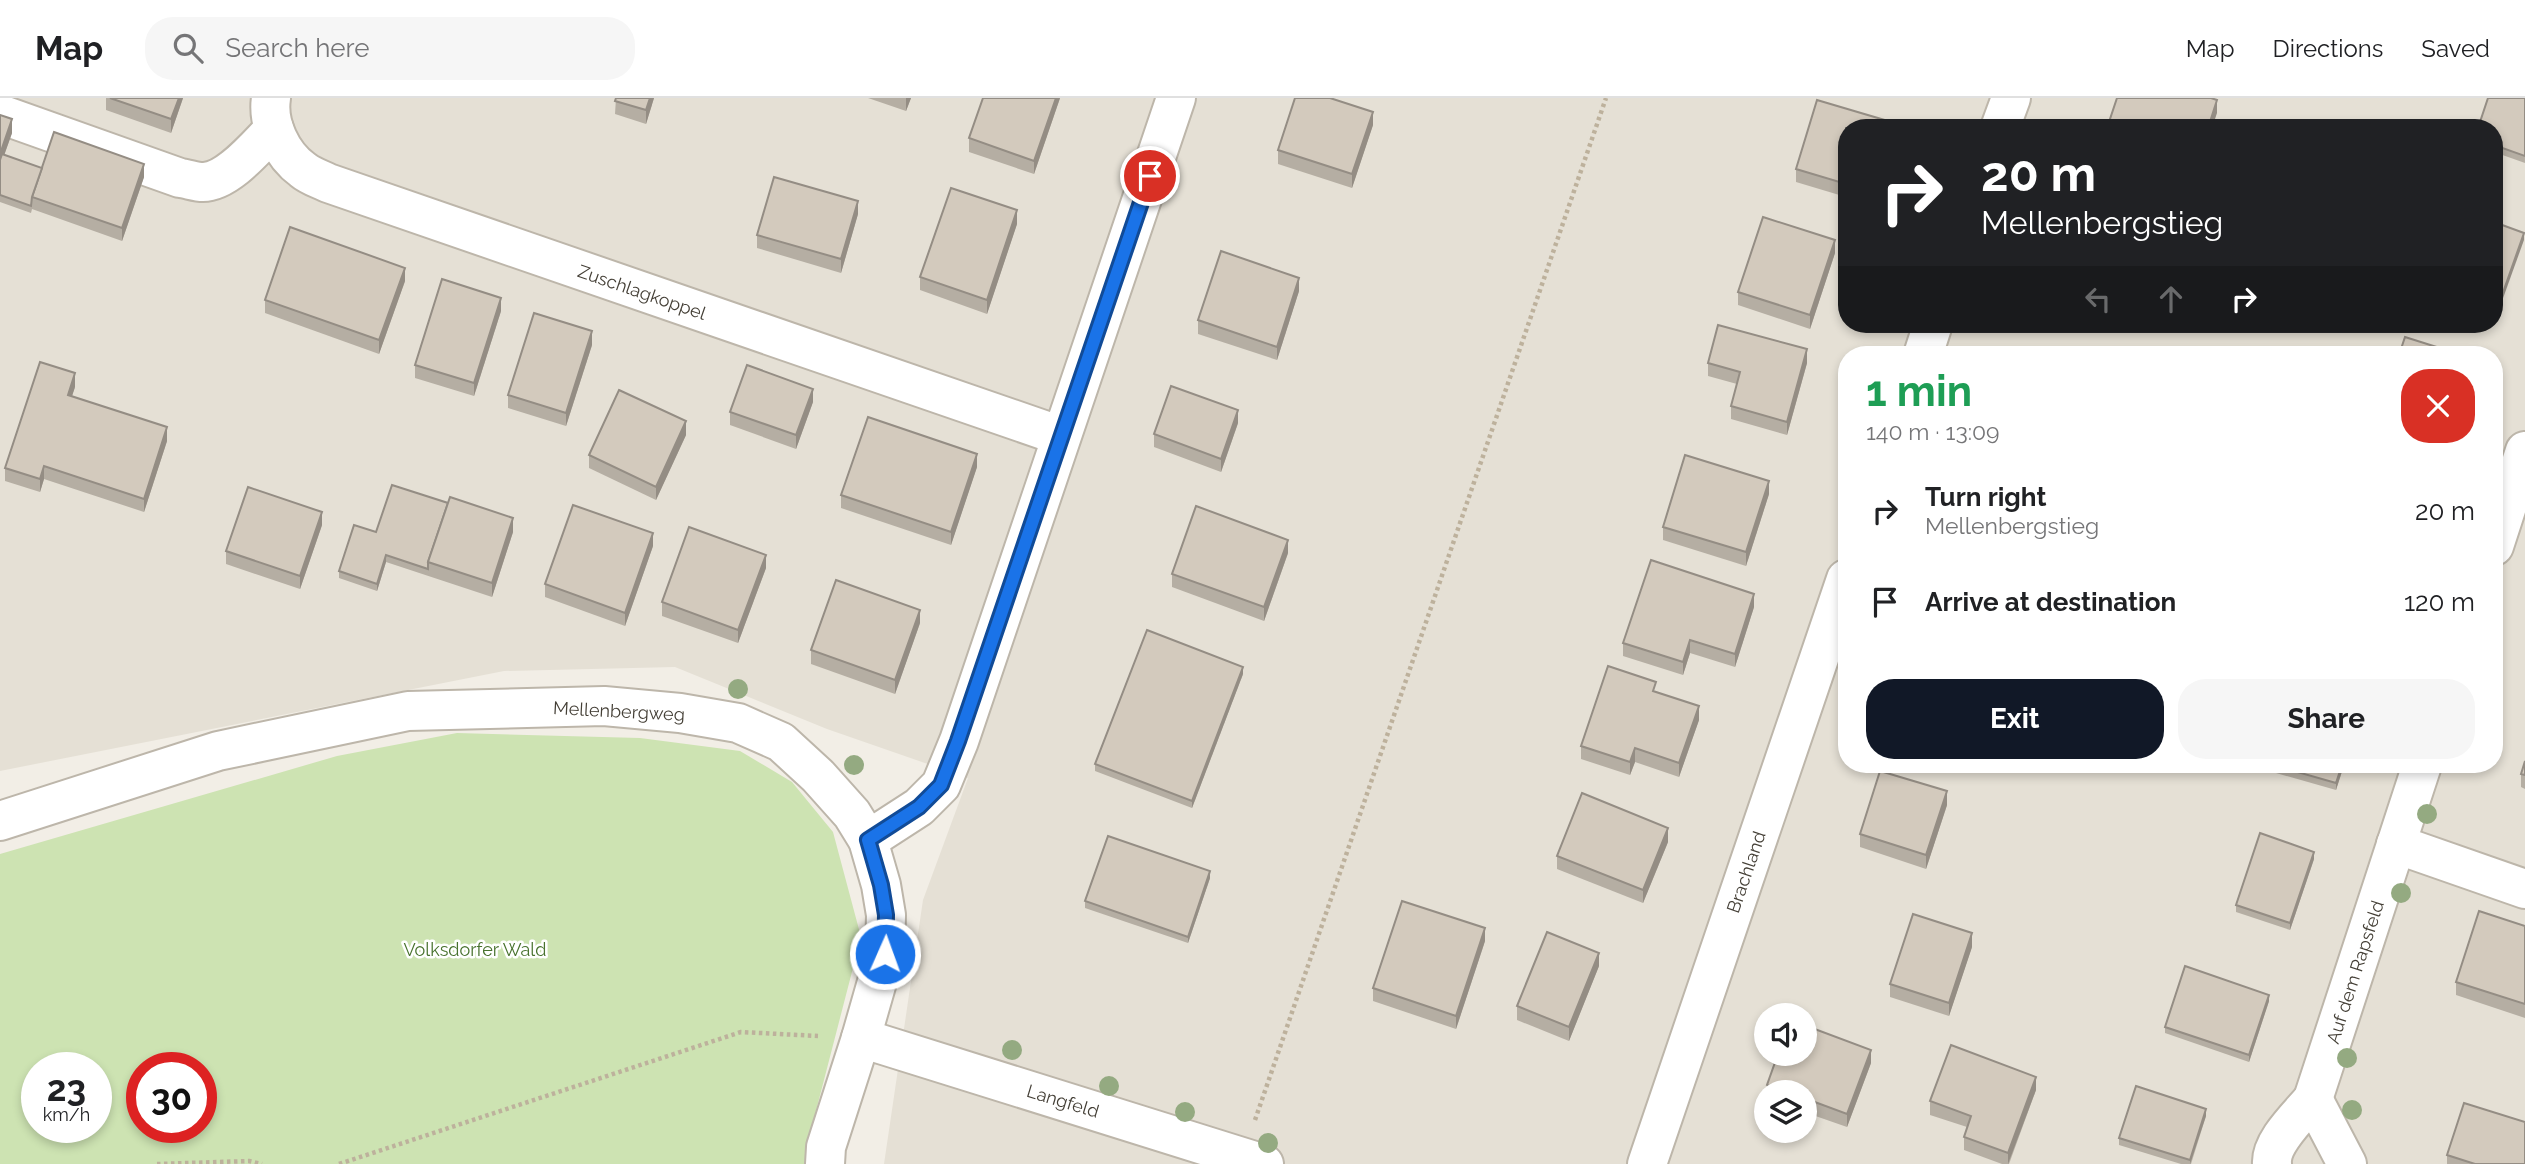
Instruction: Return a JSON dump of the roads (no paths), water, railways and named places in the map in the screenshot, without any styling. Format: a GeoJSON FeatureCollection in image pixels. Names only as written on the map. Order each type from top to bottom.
{"type":"FeatureCollection","features":[{"type":"Feature","properties":{"kind":"street"},"geometry":{"type":"LineString","coordinates":[[868,840],[919,807],[941,785],[1176,98]]}},
{"type":"Feature","properties":{"kind":"street"},"geometry":{"type":"LineString","coordinates":[[2003,119],[2011,98]]}},
{"type":"Feature","properties":{"kind":"street"},"geometry":{"type":"LineString","coordinates":[[0,114],[180,178],[205,182],[222,176],[236,166],[273,114]]}},
{"type":"Feature","properties":{"kind":"street","name":"Zuschlagkoppel"},"geometry":{"type":"LineString","coordinates":[[273,114],[285,151],[302,170],[328,183],[1061,436]]}},
{"type":"Feature","properties":{"kind":"street"},"geometry":{"type":"LineString","coordinates":[[2503,519],[2525,454]]}},
{"type":"Feature","properties":{"kind":"street","name":"Brachland"},"geometry":{"type":"LineString","coordinates":[[1647,1164],[1838,603]]}},
{"type":"Feature","properties":{"kind":"street","name":"Mellenbergweg"},"geometry":{"type":"LineString","coordinates":[[0,821],[218,751],[408,711],[604,706],[680,713],[738,723],[781,742],[827,785],[852,814],[868,840],[881,885],[886,915],[885,954],[826,1147],[824,1164]]}},
{"type":"Feature","properties":{"kind":"street","name":"Auf dem Rapsfeld"},"geometry":{"type":"LineString","coordinates":[[2272,1164],[2272,1157],[2286,1129],[2313,1100],[2419,773]]}},
{"type":"Feature","properties":{"kind":"street"},"geometry":{"type":"LineString","coordinates":[[2396,844],[2525,889]]}},
{"type":"Feature","properties":{"kind":"street","name":"Langfeld"},"geometry":{"type":"LineString","coordinates":[[861,1038],[1253,1160]]}},
{"type":"Feature","properties":{"kind":"street"},"geometry":{"type":"LineString","coordinates":[[2313,1100],[2347,1164]]}},
{"type":"Feature","properties":{"kind":"park label","name":"Volksdorfer Wald"},"geometry":{"type":"Point","coordinates":[475,949]}}]}
